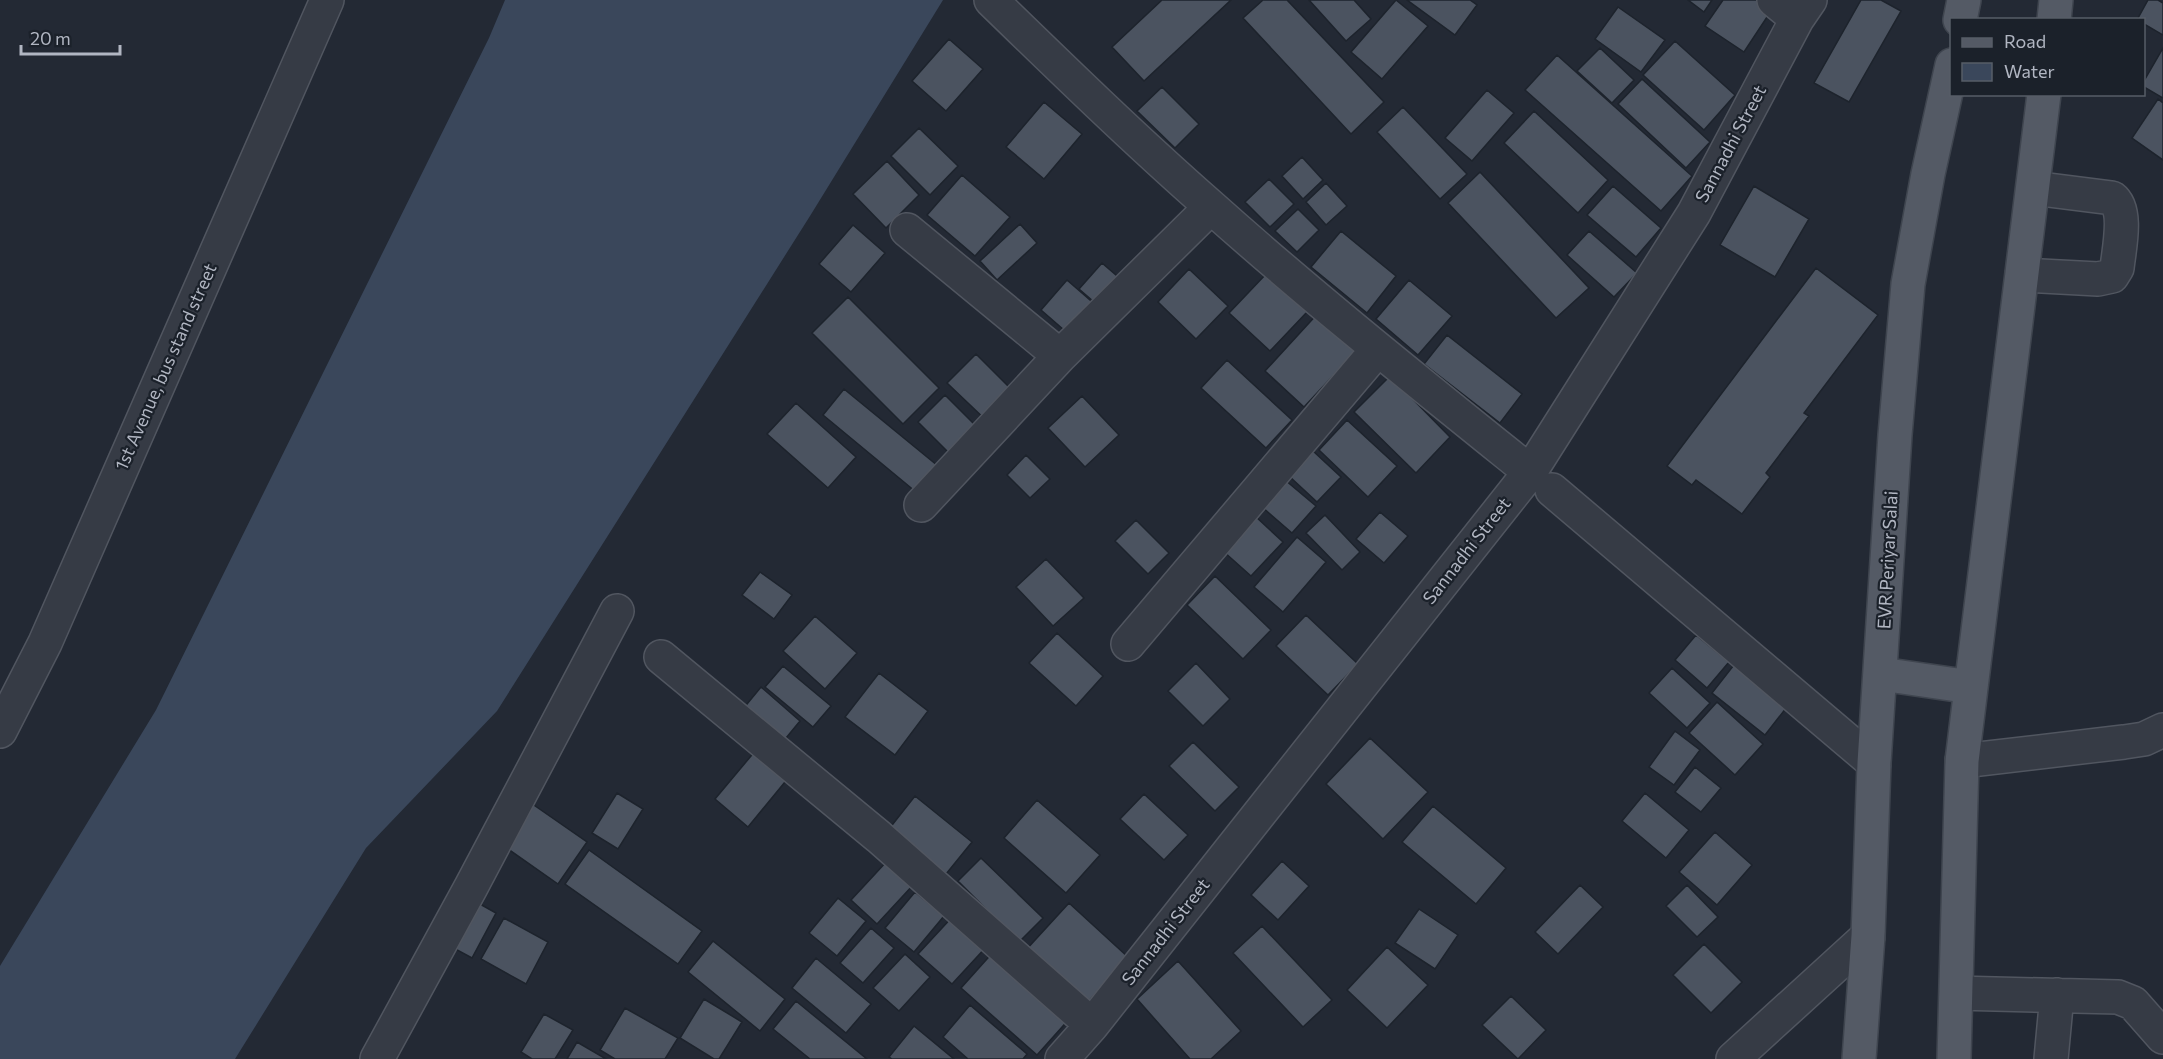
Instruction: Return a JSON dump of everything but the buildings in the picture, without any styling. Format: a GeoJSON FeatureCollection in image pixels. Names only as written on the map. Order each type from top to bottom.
{"type":"FeatureCollection","features":[{"type":"Feature","properties":{"kind":"main road"},"geometry":{"type":"LineString","coordinates":[[1960,18],[1964,0]]}},
{"type":"Feature","properties":{"kind":"main road"},"geometry":{"type":"LineString","coordinates":[[2054,18],[2056,0]]}},
{"type":"Feature","properties":{"kind":"main road","name":"EVR Periyar Salai"},"geometry":{"type":"LineString","coordinates":[[1859,1059],[1868,936],[1874,763],[1895,435],[1908,284],[1928,174],[1950,74]]}},
{"type":"Feature","properties":{"kind":"main road"},"geometry":{"type":"LineString","coordinates":[[1954,1059],[1962,761],[2044,96]]}},
{"type":"Feature","properties":{"kind":"main road"},"geometry":{"type":"LineString","coordinates":[[1881,674],[1971,687]]}},
{"type":"Feature","properties":{"kind":"street","name":"1st Avenue, bus stand street"},"geometry":{"type":"LineString","coordinates":[[0,731],[45,644],[327,0]]}},
{"type":"Feature","properties":{"kind":"street"},"geometry":{"type":"LineString","coordinates":[[991,0],[1108,114],[1211,207],[1378,350],[1541,481],[1874,763]]}},
{"type":"Feature","properties":{"kind":"street","name":"Sannadhi Street"},"geometry":{"type":"LineString","coordinates":[[1062,1059],[1541,481],[1694,213],[1794,6]]}},
{"type":"Feature","properties":{"kind":"street"},"geometry":{"type":"LineString","coordinates":[[2022,275],[2098,279],[2112,276],[2117,268],[2121,212],[2112,198],[2033,188]]}},
{"type":"Feature","properties":{"kind":"street"},"geometry":{"type":"LineString","coordinates":[[921,505],[1060,356],[1211,207]]}},
{"type":"Feature","properties":{"kind":"street"},"geometry":{"type":"LineString","coordinates":[[907,230],[1060,356]]}},
{"type":"Feature","properties":{"kind":"street"},"geometry":{"type":"LineString","coordinates":[[1128,644],[1378,350]]}},
{"type":"Feature","properties":{"kind":"street"},"geometry":{"type":"LineString","coordinates":[[377,1059],[471,887],[617,610]]}},
{"type":"Feature","properties":{"kind":"street"},"geometry":{"type":"LineString","coordinates":[[661,657],[879,837],[1092,1025]]}},
{"type":"Feature","properties":{"kind":"street"},"geometry":{"type":"LineString","coordinates":[[1962,761],[2144,739],[2163,730]]}},
{"type":"Feature","properties":{"kind":"street"},"geometry":{"type":"LineString","coordinates":[[1733,1059],[1868,936]]}},
{"type":"Feature","properties":{"kind":"street"},"geometry":{"type":"LineString","coordinates":[[1956,993],[2118,997],[2133,1003],[2163,1037]]}},
{"type":"Feature","properties":{"kind":"street"},"geometry":{"type":"LineString","coordinates":[[2051,1059],[2056,995]]}},
{"type":"Feature","properties":{"kind":"water"},"geometry":{"type":"Polygon","coordinates":[[[505,0],[943,0],[810,216],[497,711],[366,848],[235,1059],[0,1059],[0,966],[156,710],[489,38],[505,0]]]}}]}
